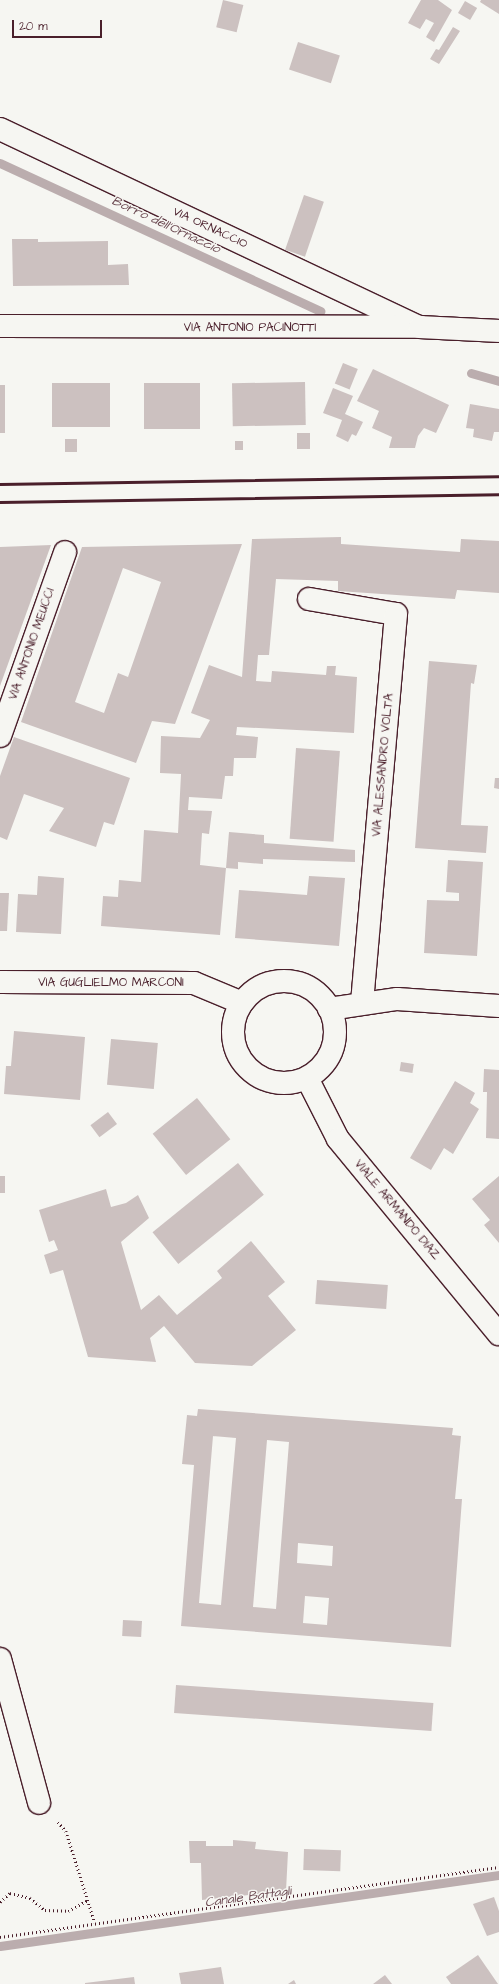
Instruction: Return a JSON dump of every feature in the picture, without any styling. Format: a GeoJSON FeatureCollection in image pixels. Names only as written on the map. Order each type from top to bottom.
{"type":"FeatureCollection","features":[{"type":"Feature","properties":{"kind":"street","name":"VIA ORNACCIO"},"geometry":{"type":"LineString","coordinates":[[0,129],[420,327]]}},
{"type":"Feature","properties":{"kind":"street","name":"VIA ANTONIO PACINOTTI"},"geometry":{"type":"LineString","coordinates":[[0,326],[420,327],[499,330]]}},
{"type":"Feature","properties":{"kind":"street","name":"VIA ANTONIO MEUCCI"},"geometry":{"type":"LineString","coordinates":[[0,736],[65,552]]}},
{"type":"Feature","properties":{"kind":"street","name":"VIA ALESSANDRO VOLTA"},"geometry":{"type":"LineString","coordinates":[[309,599],[396,614],[362,1004]]}},
{"type":"Feature","properties":{"kind":"street"},"geometry":{"type":"LineString","coordinates":[[287,981],[309,988],[319,995],[329,1009],[335,1035],[333,1048],[318,1070],[307,1078],[292,1083],[277,1083],[263,1079],[246,1065],[234,1046],[233,1031],[242,1003],[254,990],[270,983],[287,981]]}},
{"type":"Feature","properties":{"kind":"street","name":"VIA GUGLIELMO MARCONI"},"geometry":{"type":"LineString","coordinates":[[0,982],[194,983],[242,1003]]}},
{"type":"Feature","properties":{"kind":"street"},"geometry":{"type":"LineString","coordinates":[[329,1009],[397,999],[499,1006]]}},
{"type":"Feature","properties":{"kind":"street","name":"VIALE ARMANDO DIAZ"},"geometry":{"type":"LineString","coordinates":[[307,1078],[338,1139],[499,1334]]}},
{"type":"Feature","properties":{"kind":"street"},"geometry":{"type":"LineString","coordinates":[[0,1659],[6,1702],[39,1803]]}},
{"type":"Feature","properties":{"kind":"path"},"geometry":{"type":"LineString","coordinates":[[39,1803],[66,1831],[95,1923]]}},
{"type":"Feature","properties":{"kind":"path"},"geometry":{"type":"LineString","coordinates":[[0,1937],[499,1867]]}},
{"type":"Feature","properties":{"kind":"path"},"geometry":{"type":"LineString","coordinates":[[0,1902],[10,1894],[30,1898],[46,1910],[68,1911],[88,1900]]}},
{"type":"Feature","properties":{"kind":"building"},"geometry":{"type":"Polygon","coordinates":[[[223,0],[243,5],[237,32],[216,27],[223,0]]]}},
{"type":"Feature","properties":{"kind":"building"},"geometry":{"type":"Polygon","coordinates":[[[421,0],[438,0],[452,10],[434,42],[426,37],[434,23],[426,19],[420,29],[408,23],[421,0]]]}},
{"type":"Feature","properties":{"kind":"building"},"geometry":{"type":"Polygon","coordinates":[[[481,0],[499,0],[499,14],[480,2],[481,0]]]}},
{"type":"Feature","properties":{"kind":"building"},"geometry":{"type":"Polygon","coordinates":[[[465,1],[477,8],[470,20],[458,13],[465,1]]]}},
{"type":"Feature","properties":{"kind":"building"},"geometry":{"type":"Polygon","coordinates":[[[453,27],[460,31],[439,64],[430,59],[436,49],[439,50],[453,27]]]}},
{"type":"Feature","properties":{"kind":"building"},"geometry":{"type":"Polygon","coordinates":[[[298,42],[340,56],[331,83],[289,70],[298,42]]]}},
{"type":"Feature","properties":{"kind":"building"},"geometry":{"type":"Polygon","coordinates":[[[304,195],[324,202],[305,257],[285,250],[304,195]]]}},
{"type":"Feature","properties":{"kind":"building"},"geometry":{"type":"Polygon","coordinates":[[[12,239],[38,239],[38,242],[108,241],[108,265],[128,264],[129,285],[13,286],[12,239]]]}},
{"type":"Feature","properties":{"kind":"building"},"geometry":{"type":"Polygon","coordinates":[[[343,363],[358,369],[350,389],[335,383],[343,363]]]}},
{"type":"Feature","properties":{"kind":"building"},"geometry":{"type":"Polygon","coordinates":[[[373,369],[449,405],[436,433],[424,428],[418,436],[415,448],[389,448],[392,437],[372,428],[379,411],[357,401],[373,369]]]}},
{"type":"Feature","properties":{"kind":"building"},"geometry":{"type":"Polygon","coordinates":[[[305,382],[306,425],[233,426],[232,383],[305,382]]]}},
{"type":"Feature","properties":{"kind":"building"},"geometry":{"type":"Polygon","coordinates":[[[52,383],[110,383],[110,427],[52,427],[52,383]]]}},
{"type":"Feature","properties":{"kind":"building"},"geometry":{"type":"Polygon","coordinates":[[[144,383],[200,383],[200,429],[144,429],[144,383]]]}},
{"type":"Feature","properties":{"kind":"building"},"geometry":{"type":"Polygon","coordinates":[[[0,385],[5,385],[5,433],[0,433],[0,385]]]}},
{"type":"Feature","properties":{"kind":"building"},"geometry":{"type":"Polygon","coordinates":[[[333,388],[353,396],[345,414],[363,422],[356,436],[352,434],[348,442],[336,436],[342,420],[323,413],[333,388]]]}},
{"type":"Feature","properties":{"kind":"building"},"geometry":{"type":"Polygon","coordinates":[[[470,404],[499,409],[499,432],[494,432],[492,441],[473,437],[474,429],[466,428],[470,404]]]}},
{"type":"Feature","properties":{"kind":"building"},"geometry":{"type":"Polygon","coordinates":[[[297,433],[310,433],[310,449],[297,449],[297,433]]]}},
{"type":"Feature","properties":{"kind":"building"},"geometry":{"type":"Polygon","coordinates":[[[65,439],[77,439],[77,452],[65,452],[65,439]]]}},
{"type":"Feature","properties":{"kind":"building"},"geometry":{"type":"Polygon","coordinates":[[[235,441],[243,441],[243,450],[235,450],[235,441]]]}},
{"type":"Feature","properties":{"kind":"building"},"geometry":{"type":"Polygon","coordinates":[[[341,537],[341,544],[460,552],[461,539],[499,541],[499,593],[457,590],[455,599],[338,591],[338,581],[276,579],[269,655],[258,655],[256,681],[271,682],[272,671],[326,675],[327,666],[336,666],[335,675],[357,677],[354,733],[237,727],[236,735],[258,737],[256,758],[234,758],[233,776],[225,776],[222,799],[189,797],[188,810],[212,811],[209,834],[202,833],[200,865],[226,868],[220,935],[101,926],[103,896],[118,897],[119,880],[141,882],[144,830],[178,833],[181,774],[160,773],[161,736],[200,738],[210,720],[191,713],[209,665],[242,677],[252,539],[341,537]]]}},
{"type":"Feature","properties":{"kind":"building"},"geometry":{"type":"Polygon","coordinates":[[[242,544],[175,724],[152,721],[136,763],[21,722],[82,547],[242,544]],[[123,568],[75,702],[104,713],[118,673],[128,677],[161,582],[123,568]]]}},
{"type":"Feature","properties":{"kind":"building"},"geometry":{"type":"Polygon","coordinates":[[[51,545],[0,686],[0,547],[51,545]]]}},
{"type":"Feature","properties":{"kind":"building"},"geometry":{"type":"Polygon","coordinates":[[[429,661],[477,665],[474,684],[471,683],[461,825],[488,826],[486,853],[415,848],[429,661]]]}},
{"type":"Feature","properties":{"kind":"building"},"geometry":{"type":"Polygon","coordinates":[[[14,737],[130,778],[114,825],[104,822],[96,847],[49,831],[64,808],[24,794],[7,840],[0,837],[0,776],[14,737]]]}},
{"type":"Feature","properties":{"kind":"building"},"geometry":{"type":"Polygon","coordinates":[[[296,748],[340,751],[334,842],[290,839],[296,748]]]}},
{"type":"Feature","properties":{"kind":"building"},"geometry":{"type":"Polygon","coordinates":[[[495,778],[499,778],[499,789],[494,788],[495,778]]]}},
{"type":"Feature","properties":{"kind":"building"},"geometry":{"type":"Polygon","coordinates":[[[229,832],[264,835],[264,843],[355,850],[355,862],[263,859],[263,864],[238,862],[238,869],[226,868],[229,832]]]}},
{"type":"Feature","properties":{"kind":"building"},"geometry":{"type":"Polygon","coordinates":[[[448,860],[483,862],[477,956],[424,953],[427,900],[459,901],[459,893],[446,892],[448,860]]]}},
{"type":"Feature","properties":{"kind":"building"},"geometry":{"type":"Polygon","coordinates":[[[38,876],[64,878],[61,934],[16,932],[18,894],[37,895],[38,876]]]}},
{"type":"Feature","properties":{"kind":"building"},"geometry":{"type":"Polygon","coordinates":[[[309,876],[345,878],[339,946],[235,938],[239,890],[307,895],[309,876]]]}},
{"type":"Feature","properties":{"kind":"building"},"geometry":{"type":"Polygon","coordinates":[[[0,893],[9,893],[7,931],[0,931],[0,893]]]}},
{"type":"Feature","properties":{"kind":"building"},"geometry":{"type":"Polygon","coordinates":[[[14,1031],[85,1037],[80,1100],[4,1094],[6,1066],[11,1066],[14,1031]]]}},
{"type":"Feature","properties":{"kind":"building"},"geometry":{"type":"Polygon","coordinates":[[[111,1039],[158,1043],[154,1089],[107,1085],[111,1039]]]}},
{"type":"Feature","properties":{"kind":"building"},"geometry":{"type":"Polygon","coordinates":[[[401,1062],[414,1064],[412,1073],[400,1071],[401,1062]]]}},
{"type":"Feature","properties":{"kind":"building"},"geometry":{"type":"Polygon","coordinates":[[[484,1069],[499,1070],[499,1139],[486,1138],[487,1092],[483,1092],[484,1069]]]}},
{"type":"Feature","properties":{"kind":"building"},"geometry":{"type":"Polygon","coordinates":[[[455,1081],[475,1093],[470,1103],[479,1109],[453,1154],[444,1148],[431,1170],[410,1158],[455,1081]]]}},
{"type":"Feature","properties":{"kind":"building"},"geometry":{"type":"Polygon","coordinates":[[[197,1098],[230,1139],[186,1175],[153,1134],[197,1098]]]}},
{"type":"Feature","properties":{"kind":"building"},"geometry":{"type":"Polygon","coordinates":[[[108,1112],[117,1124],[99,1137],[90,1125],[108,1112]]]}},
{"type":"Feature","properties":{"kind":"building"},"geometry":{"type":"Polygon","coordinates":[[[238,1163],[264,1195],[178,1264],[153,1232],[238,1163]]]}},
{"type":"Feature","properties":{"kind":"building"},"geometry":{"type":"Polygon","coordinates":[[[0,1176],[5,1176],[5,1193],[0,1193],[0,1176]]]}},
{"type":"Feature","properties":{"kind":"building"},"geometry":{"type":"Polygon","coordinates":[[[499,1176],[499,1243],[484,1225],[490,1220],[472,1199],[499,1176]]]}},
{"type":"Feature","properties":{"kind":"building"},"geometry":{"type":"Polygon","coordinates":[[[106,1189],[111,1207],[126,1203],[138,1195],[149,1218],[121,1242],[141,1310],[159,1295],[177,1315],[222,1278],[217,1271],[251,1241],[285,1282],[268,1296],[296,1330],[252,1366],[195,1363],[164,1326],[150,1338],[156,1362],[88,1357],[63,1270],[50,1274],[44,1255],[58,1250],[54,1240],[49,1242],[39,1210],[106,1189]]]}},
{"type":"Feature","properties":{"kind":"building"},"geometry":{"type":"Polygon","coordinates":[[[317,1280],[388,1285],[386,1309],[315,1304],[317,1280]]]}},
{"type":"Feature","properties":{"kind":"building"},"geometry":{"type":"Polygon","coordinates":[[[198,1409],[453,1428],[452,1435],[461,1436],[455,1499],[462,1499],[451,1647],[181,1626],[194,1465],[182,1464],[187,1415],[197,1416],[198,1409]],[[213,1436],[199,1603],[221,1605],[236,1438],[213,1436]],[[267,1440],[253,1607],[276,1609],[289,1442],[267,1440]],[[298,1543],[297,1563],[332,1566],[333,1546],[298,1543]],[[305,1596],[303,1623],[327,1625],[329,1598],[305,1596]]]}},
{"type":"Feature","properties":{"kind":"building"},"geometry":{"type":"Polygon","coordinates":[[[123,1620],[142,1621],[141,1637],[122,1636],[123,1620]]]}},
{"type":"Feature","properties":{"kind":"building"},"geometry":{"type":"Polygon","coordinates":[[[176,1685],[433,1703],[431,1731],[174,1713],[176,1685]]]}},
{"type":"Feature","properties":{"kind":"building"},"geometry":{"type":"Polygon","coordinates":[[[233,1840],[256,1842],[255,1849],[288,1852],[286,1891],[202,1900],[201,1863],[190,1863],[189,1841],[206,1841],[206,1846],[233,1846],[233,1840]]]}},
{"type":"Feature","properties":{"kind":"building"},"geometry":{"type":"Polygon","coordinates":[[[304,1849],[341,1850],[340,1871],[303,1870],[304,1849]]]}},
{"type":"Feature","properties":{"kind":"building"},"geometry":{"type":"Polygon","coordinates":[[[494,1897],[499,1911],[499,1932],[487,1936],[473,1904],[494,1897]]]}},
{"type":"Feature","properties":{"kind":"building"},"geometry":{"type":"Polygon","coordinates":[[[478,1955],[498,1984],[451,1984],[446,1977],[478,1955]]]}},
{"type":"Feature","properties":{"kind":"building"},"geometry":{"type":"Polygon","coordinates":[[[221,1967],[224,1984],[181,1984],[179,1973],[221,1967]]]}},
{"type":"Feature","properties":{"kind":"building"},"geometry":{"type":"Polygon","coordinates":[[[385,1975],[392,1984],[373,1984],[385,1975]]]}},
{"type":"Feature","properties":{"kind":"building"},"geometry":{"type":"Polygon","coordinates":[[[134,1977],[135,1984],[85,1984],[85,1983],[134,1977]]]}},
{"type":"Feature","properties":{"kind":"building"},"geometry":{"type":"Polygon","coordinates":[[[294,1980],[296,1984],[288,1984],[294,1980]]]}},
{"type":"Feature","properties":{"kind":"waterway","name":"Borro dell'Ornaccio"},"geometry":{"type":"LineString","coordinates":[[0,163],[321,311]]}},
{"type":"Feature","properties":{"kind":"waterway","name":"Borro dell'Ornaccio"},"geometry":{"type":"LineString","coordinates":[[471,373],[499,381]]}},
{"type":"Feature","properties":{"kind":"waterway","name":"Canale Battagli"},"geometry":{"type":"LineString","coordinates":[[0,1946],[499,1875]]}},
{"type":"Feature","properties":{"kind":"railway"},"geometry":{"type":"LineString","coordinates":[[0,484],[499,476]]}},
{"type":"Feature","properties":{"kind":"railway"},"geometry":{"type":"LineString","coordinates":[[0,502],[499,494]]}}]}
